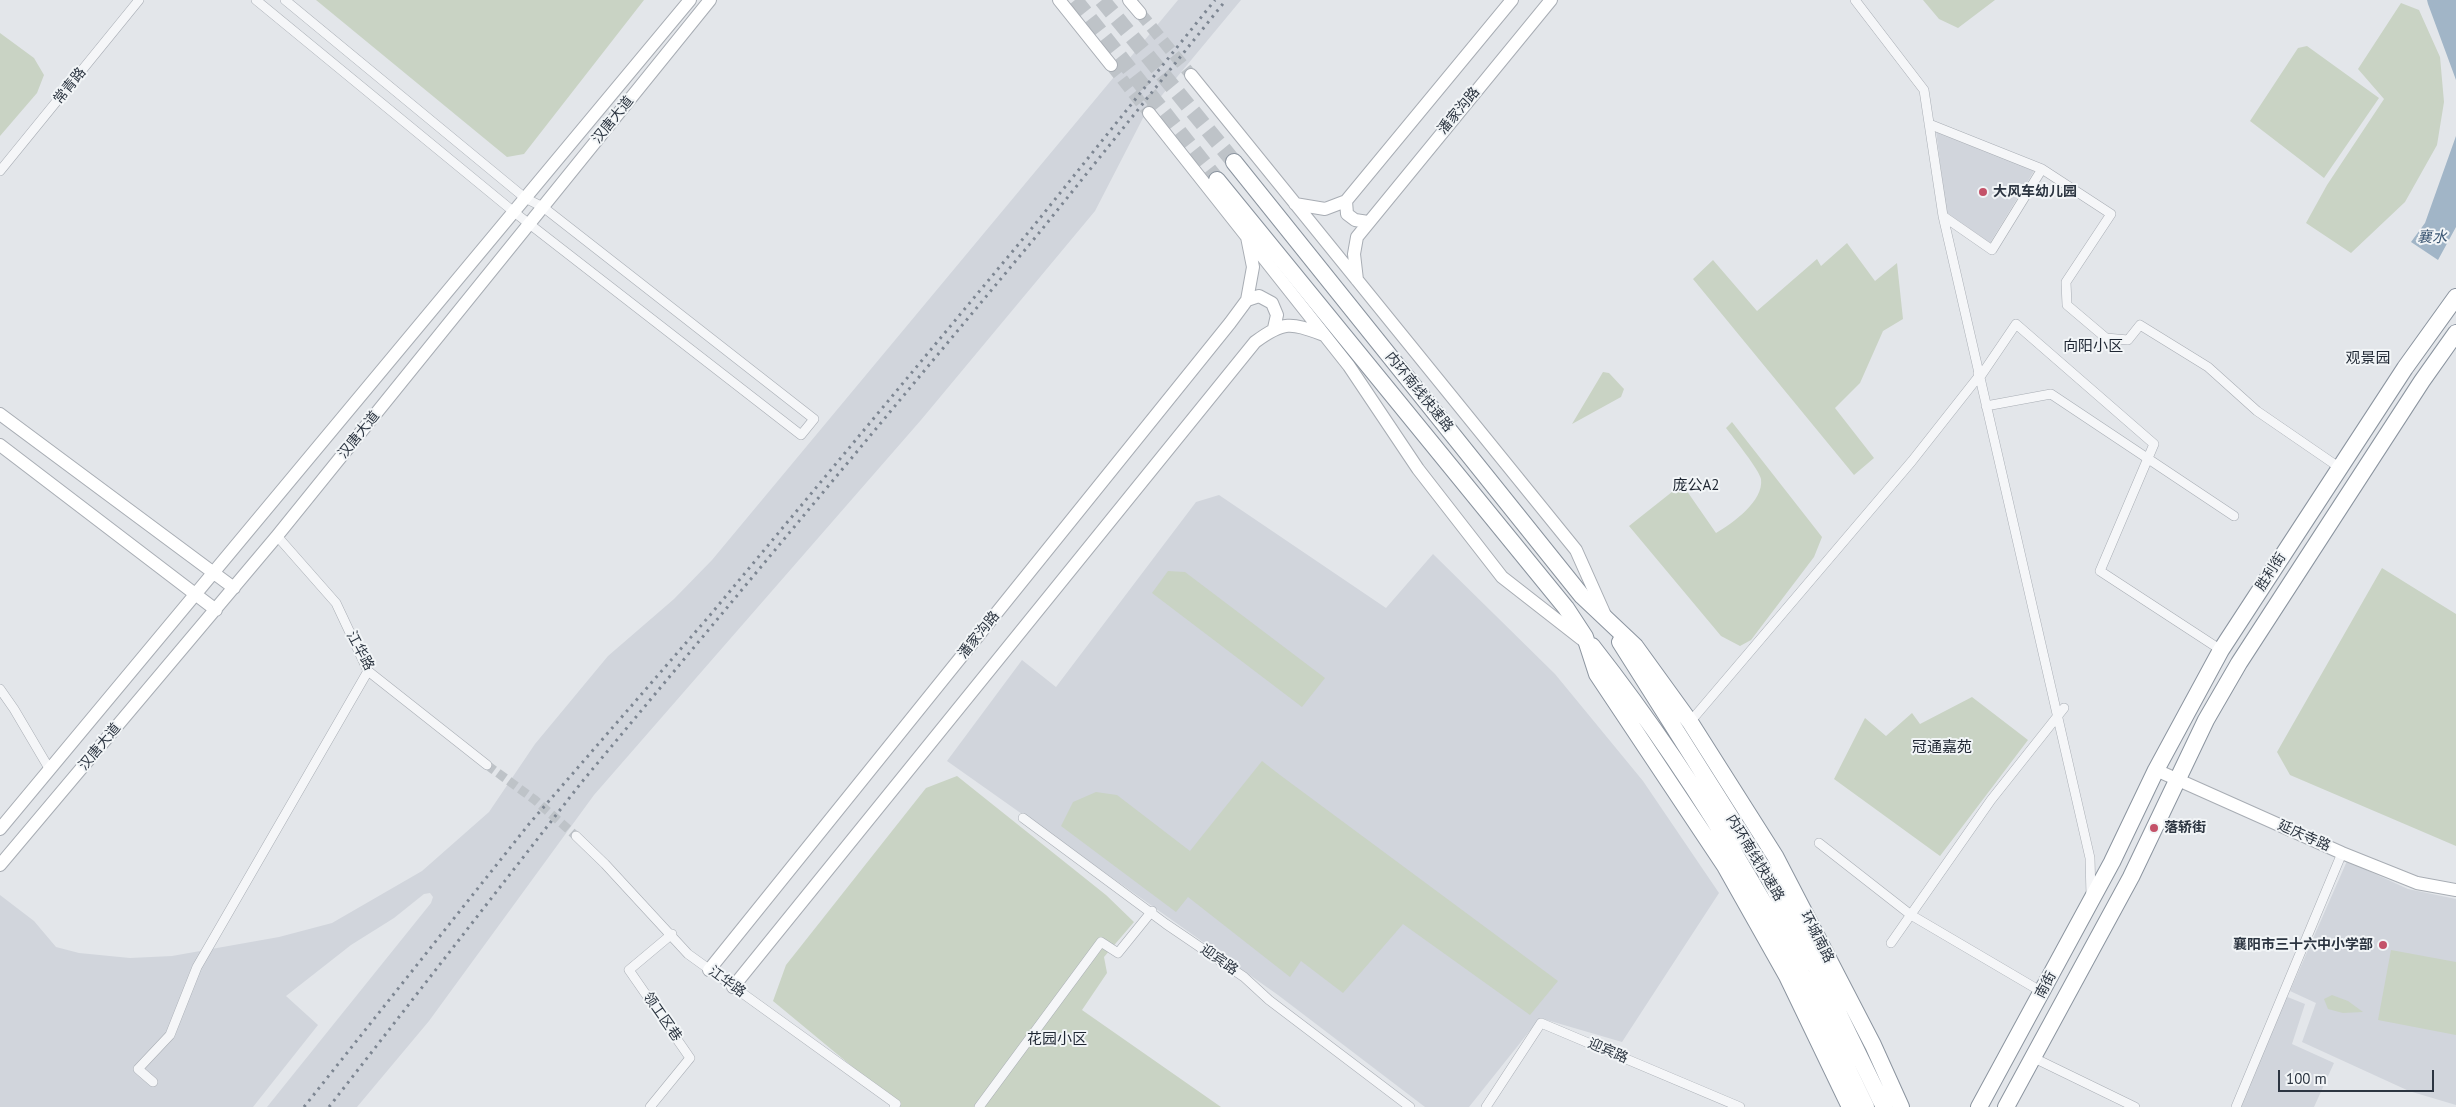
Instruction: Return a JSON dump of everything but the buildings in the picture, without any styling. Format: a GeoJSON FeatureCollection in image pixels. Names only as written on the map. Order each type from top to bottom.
{"type":"FeatureCollection","features":[{"type":"Feature","properties":{"kind":"highway","name":"内环南线快速路"},"geometry":{"type":"LineString","coordinates":[[1234,162],[1582,596],[1635,646],[1690,722]]}},
{"type":"Feature","properties":{"kind":"highway","name":"内环南线快速路"},"geometry":{"type":"LineString","coordinates":[[1217,180],[1566,608],[1586,640],[1652,726],[1752,881],[1802,976],[1866,1107]]}},
{"type":"Feature","properties":{"kind":"highway","name":"胜利街"},"geometry":{"type":"LineString","coordinates":[[2112,862],[2156,770],[2221,650],[2405,368],[2456,297]]}},
{"type":"Feature","properties":{"kind":"highway","name":"胜利街"},"geometry":{"type":"LineString","coordinates":[[2177,778],[2206,720],[2239,663],[2456,332]]}},
{"type":"Feature","properties":{"kind":"highway","name":"内环南线快速路"},"geometry":{"type":"LineString","coordinates":[[1607,620],[1766,873],[1816,967],[1884,1107]]}},
{"type":"Feature","properties":{"kind":"highway","name":"内环南线快速路"},"geometry":{"type":"LineString","coordinates":[[1586,640],[1597,674],[1725,866],[1787,976],[1850,1107]]}},
{"type":"Feature","properties":{"kind":"highway","name":"环城南路"},"geometry":{"type":"LineString","coordinates":[[1690,722],[1775,856],[1888,1077],[1901,1107]]}},
{"type":"Feature","properties":{"kind":"highway","name":"南街"},"geometry":{"type":"LineString","coordinates":[[2007,1107],[2032,1057],[2131,877],[2177,778]]}},
{"type":"Feature","properties":{"kind":"highway","name":"南街"},"geometry":{"type":"LineString","coordinates":[[1979,1107],[2112,862]]}},
{"type":"Feature","properties":{"kind":"highway"},"geometry":{"type":"LineString","coordinates":[[1888,1077],[1912,1107]]}},
{"type":"Feature","properties":{"kind":"main road","name":"汉唐大道"},"geometry":{"type":"LineString","coordinates":[[0,829],[690,0]]}},
{"type":"Feature","properties":{"kind":"main road","name":"汉唐大道"},"geometry":{"type":"LineString","coordinates":[[0,865],[277,536],[710,0]]}},
{"type":"Feature","properties":{"kind":"main road"},"geometry":{"type":"LineString","coordinates":[[1059,0],[1111,65]]}},
{"type":"Feature","properties":{"kind":"main road"},"geometry":{"type":"LineString","coordinates":[[1129,0],[1140,13]]}},
{"type":"Feature","properties":{"kind":"main road"},"geometry":{"type":"LineString","coordinates":[[1296,204],[1325,209],[1346,202],[1512,0]]}},
{"type":"Feature","properties":{"kind":"main road","name":"潘家沟路"},"geometry":{"type":"LineString","coordinates":[[1357,280],[1354,254],[1357,237],[1551,0]]}},
{"type":"Feature","properties":{"kind":"main road"},"geometry":{"type":"LineString","coordinates":[[1191,75],[1576,550],[1607,620]]}},
{"type":"Feature","properties":{"kind":"main road"},"geometry":{"type":"LineString","coordinates":[[1149,113],[1349,366],[1418,469],[1502,577],[1586,640]]}},
{"type":"Feature","properties":{"kind":"main road"},"geometry":{"type":"LineString","coordinates":[[1346,202],[1347,214],[1355,220],[1368,222]]}},
{"type":"Feature","properties":{"kind":"main road","name":"潘家沟路"},"geometry":{"type":"LineString","coordinates":[[709,970],[1247,300],[1252,267],[1247,237]]}},
{"type":"Feature","properties":{"kind":"main road"},"geometry":{"type":"LineString","coordinates":[[1247,300],[1259,296],[1272,303],[1277,315],[1274,328]]}},
{"type":"Feature","properties":{"kind":"main road"},"geometry":{"type":"LineString","coordinates":[[733,987],[1255,342],[1274,328],[1294,324],[1324,334]]}},
{"type":"Feature","properties":{"kind":"main road"},"geometry":{"type":"LineString","coordinates":[[1383,348],[1401,334]]}},
{"type":"Feature","properties":{"kind":"main road"},"geometry":{"type":"LineString","coordinates":[[0,414],[234,588]]}},
{"type":"Feature","properties":{"kind":"main road"},"geometry":{"type":"LineString","coordinates":[[0,446],[216,610]]}},
{"type":"Feature","properties":{"kind":"main road","name":"延庆寺路"},"geometry":{"type":"LineString","coordinates":[[2156,770],[2342,853],[2417,883],[2456,890]]}},
{"type":"Feature","properties":{"kind":"street","name":"常青路"},"geometry":{"type":"LineString","coordinates":[[0,171],[139,0]]}},
{"type":"Feature","properties":{"kind":"street"},"geometry":{"type":"LineString","coordinates":[[256,0],[514,212],[801,435],[814,419],[543,207],[526,198],[285,0]]}},
{"type":"Feature","properties":{"kind":"street"},"geometry":{"type":"LineString","coordinates":[[1690,722],[1912,461],[1979,376],[1970,327],[1942,216],[1924,90],[1854,0]]}},
{"type":"Feature","properties":{"kind":"street"},"geometry":{"type":"LineString","coordinates":[[1929,124],[2042,169],[2111,214],[2066,282],[2067,306],[2106,338],[2128,340],[2140,325],[2208,367],[2257,411],[2340,468]]}},
{"type":"Feature","properties":{"kind":"street"},"geometry":{"type":"LineString","coordinates":[[1942,216],[1992,250],[2042,169]]}},
{"type":"Feature","properties":{"kind":"street"},"geometry":{"type":"LineString","coordinates":[[1980,377],[2016,324],[2154,444],[2100,571],[2221,650]]}},
{"type":"Feature","properties":{"kind":"street"},"geometry":{"type":"LineString","coordinates":[[1976,363],[2090,858],[2092,900]]}},
{"type":"Feature","properties":{"kind":"street"},"geometry":{"type":"LineString","coordinates":[[1986,406],[2051,394],[2234,516]]}},
{"type":"Feature","properties":{"kind":"street","name":"江华路"},"geometry":{"type":"LineString","coordinates":[[277,536],[336,603],[368,671],[487,765]]}},
{"type":"Feature","properties":{"kind":"street"},"geometry":{"type":"LineString","coordinates":[[153,1082],[138,1069],[170,1035],[197,967],[368,671]]}},
{"type":"Feature","properties":{"kind":"street"},"geometry":{"type":"LineString","coordinates":[[0,689],[50,770]]}},
{"type":"Feature","properties":{"kind":"street"},"geometry":{"type":"LineString","coordinates":[[1891,943],[1991,800],[2064,708]]}},
{"type":"Feature","properties":{"kind":"street","name":"迎宾路"},"geometry":{"type":"LineString","coordinates":[[1023,818],[1244,978],[1269,1000],[1410,1107]]}},
{"type":"Feature","properties":{"kind":"street","name":"江华路"},"geometry":{"type":"LineString","coordinates":[[576,836],[672,934],[688,954],[896,1104],[894,1107]]}},
{"type":"Feature","properties":{"kind":"street"},"geometry":{"type":"LineString","coordinates":[[1819,843],[1911,915],[2042,992]]}},
{"type":"Feature","properties":{"kind":"street"},"geometry":{"type":"LineString","coordinates":[[2236,1107],[2342,853]]}},
{"type":"Feature","properties":{"kind":"street"},"geometry":{"type":"LineString","coordinates":[[980,1107],[1101,942],[1118,953],[1152,911]]}},
{"type":"Feature","properties":{"kind":"street","name":"领工区巷"},"geometry":{"type":"LineString","coordinates":[[650,1107],[690,1058],[628,970],[672,934]]}},
{"type":"Feature","properties":{"kind":"street","name":"迎宾路"},"geometry":{"type":"LineString","coordinates":[[1486,1107],[1541,1023],[1740,1107]]}},
{"type":"Feature","properties":{"kind":"street"},"geometry":{"type":"LineString","coordinates":[[2032,1057],[2135,1107]]}},
{"type":"Feature","properties":{"kind":"shaded area"},"geometry":{"type":"Polygon","coordinates":[[[1178,0],[1241,0],[1143,118],[1095,211],[921,420],[594,795],[429,1021],[357,1107],[267,1107],[431,903],[433,897],[430,893],[424,894],[394,918],[351,945],[286,996],[318,1025],[253,1107],[0,1107],[0,895],[34,921],[56,947],[79,953],[130,958],[172,956],[279,937],[332,923],[422,871],[489,812],[535,744],[608,656],[674,599],[712,560],[1178,0]]]}},
{"type":"Feature","properties":{"kind":"shaded area","name":"大风车幼儿园"},"geometry":{"type":"Polygon","coordinates":[[[1936,130],[1981,147],[2034,171],[1990,243],[1946,212],[1936,130]]]}},
{"type":"Feature","properties":{"kind":"shaded area"},"geometry":{"type":"Polygon","coordinates":[[[1219,495],[1386,608],[1433,554],[1555,674],[1643,781],[1719,893],[1622,1042],[1540,1018],[1469,1107],[1425,1107],[1278,995],[947,761],[1022,660],[1056,687],[1196,502],[1219,495]]]}},
{"type":"Feature","properties":{"kind":"shaded area","name":"襄阳市三十六中小学部"},"geometry":{"type":"Polygon","coordinates":[[[2347,861],[2408,889],[2456,899],[2456,1105],[2409,1091],[2302,1042],[2316,1003],[2290,991],[2347,861]]]}},
{"type":"Feature","properties":{"kind":"shaded area"},"geometry":{"type":"Polygon","coordinates":[[[2285,996],[2305,1004],[2292,1044],[2334,1063],[2314,1107],[2239,1107],[2285,996]]]}},
{"type":"Feature","properties":{"kind":"green space"},"geometry":{"type":"Polygon","coordinates":[[[316,0],[644,0],[524,154],[507,157],[316,0]]]}},
{"type":"Feature","properties":{"kind":"green space"},"geometry":{"type":"Polygon","coordinates":[[[1923,0],[1995,0],[1958,28],[1939,19],[1923,0]]]}},
{"type":"Feature","properties":{"kind":"green space"},"geometry":{"type":"Polygon","coordinates":[[[2401,3],[2419,10],[2440,57],[2444,102],[2437,145],[2405,202],[2351,253],[2306,223],[2327,185],[2384,99],[2358,69],[2401,3]]]}},
{"type":"Feature","properties":{"kind":"green space"},"geometry":{"type":"Polygon","coordinates":[[[0,33],[34,58],[44,75],[37,93],[0,136],[0,33]]]}},
{"type":"Feature","properties":{"kind":"green space"},"geometry":{"type":"Polygon","coordinates":[[[2307,46],[2379,98],[2324,178],[2250,121],[2298,48],[2307,46]]]}},
{"type":"Feature","properties":{"kind":"green space"},"geometry":{"type":"Polygon","coordinates":[[[1847,243],[1875,281],[1897,263],[1903,319],[1883,331],[1860,383],[1835,408],[1874,458],[1854,475],[1693,279],[1713,260],[1757,311],[1817,259],[1821,266],[1847,243]]]}},
{"type":"Feature","properties":{"kind":"green space"},"geometry":{"type":"Polygon","coordinates":[[[1603,372],[1609,373],[1624,389],[1621,397],[1572,424],[1603,372]]]}},
{"type":"Feature","properties":{"kind":"green space"},"geometry":{"type":"Polygon","coordinates":[[[1732,422],[1822,537],[1814,557],[1751,640],[1740,646],[1721,636],[1629,526],[1682,484],[1716,533],[1731,523],[1753,503],[1761,487],[1761,479],[1726,428],[1732,422]]]}},
{"type":"Feature","properties":{"kind":"green space"},"geometry":{"type":"Polygon","coordinates":[[[2382,568],[2456,614],[2456,846],[2290,775],[2277,752],[2382,568]]]}},
{"type":"Feature","properties":{"kind":"green space"},"geometry":{"type":"Polygon","coordinates":[[[1168,571],[1185,572],[1325,678],[1302,707],[1152,593],[1168,571]]]}},
{"type":"Feature","properties":{"kind":"green space"},"geometry":{"type":"Polygon","coordinates":[[[1972,697],[2028,740],[1940,856],[1834,779],[1865,718],[1886,736],[1912,713],[1920,724],[1972,697]]]}},
{"type":"Feature","properties":{"kind":"green space"},"geometry":{"type":"Polygon","coordinates":[[[1262,761],[1558,981],[1530,1015],[1403,924],[1343,993],[1301,961],[1290,977],[1188,897],[1176,912],[1061,826],[1073,802],[1096,792],[1117,795],[1190,851],[1262,761]]]}},
{"type":"Feature","properties":{"kind":"green space"},"geometry":{"type":"Polygon","coordinates":[[[957,776],[1106,895],[1134,922],[1104,957],[1107,973],[1082,1010],[1221,1107],[901,1107],[773,1001],[786,965],[926,788],[957,776]]]}},
{"type":"Feature","properties":{"kind":"green space"},"geometry":{"type":"Polygon","coordinates":[[[2391,950],[2456,962],[2456,1035],[2378,1020],[2391,950]]]}},
{"type":"Feature","properties":{"kind":"green space"},"geometry":{"type":"Polygon","coordinates":[[[2332,995],[2348,1001],[2363,1012],[2343,1013],[2328,1009],[2324,999],[2332,995]]]}},
{"type":"Feature","properties":{"kind":"water"},"geometry":{"type":"Polygon","coordinates":[[[2427,0],[2456,0],[2456,80],[2428,4],[2427,0]]]}},
{"type":"Feature","properties":{"kind":"water","name":"襄水"},"geometry":{"type":"Polygon","coordinates":[[[2456,136],[2456,227],[2438,260],[2411,242],[2425,223],[2456,136]]]}},
{"type":"Feature","properties":{"kind":"tunnel"},"geometry":{"type":"LineString","coordinates":[[1075,0],[1217,180]]}},
{"type":"Feature","properties":{"kind":"tunnel"},"geometry":{"type":"LineString","coordinates":[[1102,0],[1234,162]]}},
{"type":"Feature","properties":{"kind":"tunnel"},"geometry":{"type":"LineString","coordinates":[[1140,13],[1191,75]]}},
{"type":"Feature","properties":{"kind":"tunnel"},"geometry":{"type":"LineString","coordinates":[[1111,65],[1149,113]]}},
{"type":"Feature","properties":{"kind":"tunnel"},"geometry":{"type":"LineString","coordinates":[[487,765],[535,800],[576,836]]}},
{"type":"Feature","properties":{"kind":"railway"},"geometry":{"type":"LineString","coordinates":[[304,1107],[529,824],[711,614],[1032,228],[1215,0]]}},
{"type":"Feature","properties":{"kind":"railway"},"geometry":{"type":"LineString","coordinates":[[329,1107],[581,783],[1039,233],[1226,0]]}},
{"type":"Feature","properties":{"kind":"place","name":"大风车幼儿园"},"geometry":{"type":"Point","coordinates":[1983,192]}},
{"type":"Feature","properties":{"kind":"place","name":"落轿街"},"geometry":{"type":"Point","coordinates":[2154,828]}},
{"type":"Feature","properties":{"kind":"place","name":"襄阳市三十六中小学部"},"geometry":{"type":"Point","coordinates":[2383,945]}},
{"type":"Feature","properties":{"kind":"district","name":"向阳小区"},"geometry":{"type":"Point","coordinates":[2093,347]}},
{"type":"Feature","properties":{"kind":"district","name":"观景园"},"geometry":{"type":"Point","coordinates":[2368,359]}},
{"type":"Feature","properties":{"kind":"district","name":"庞公A2"},"geometry":{"type":"Point","coordinates":[1696,486]}},
{"type":"Feature","properties":{"kind":"district","name":"冠通嘉苑"},"geometry":{"type":"Point","coordinates":[1942,748]}},
{"type":"Feature","properties":{"kind":"district","name":"花园小区"},"geometry":{"type":"Point","coordinates":[1057,1040]}}]}
